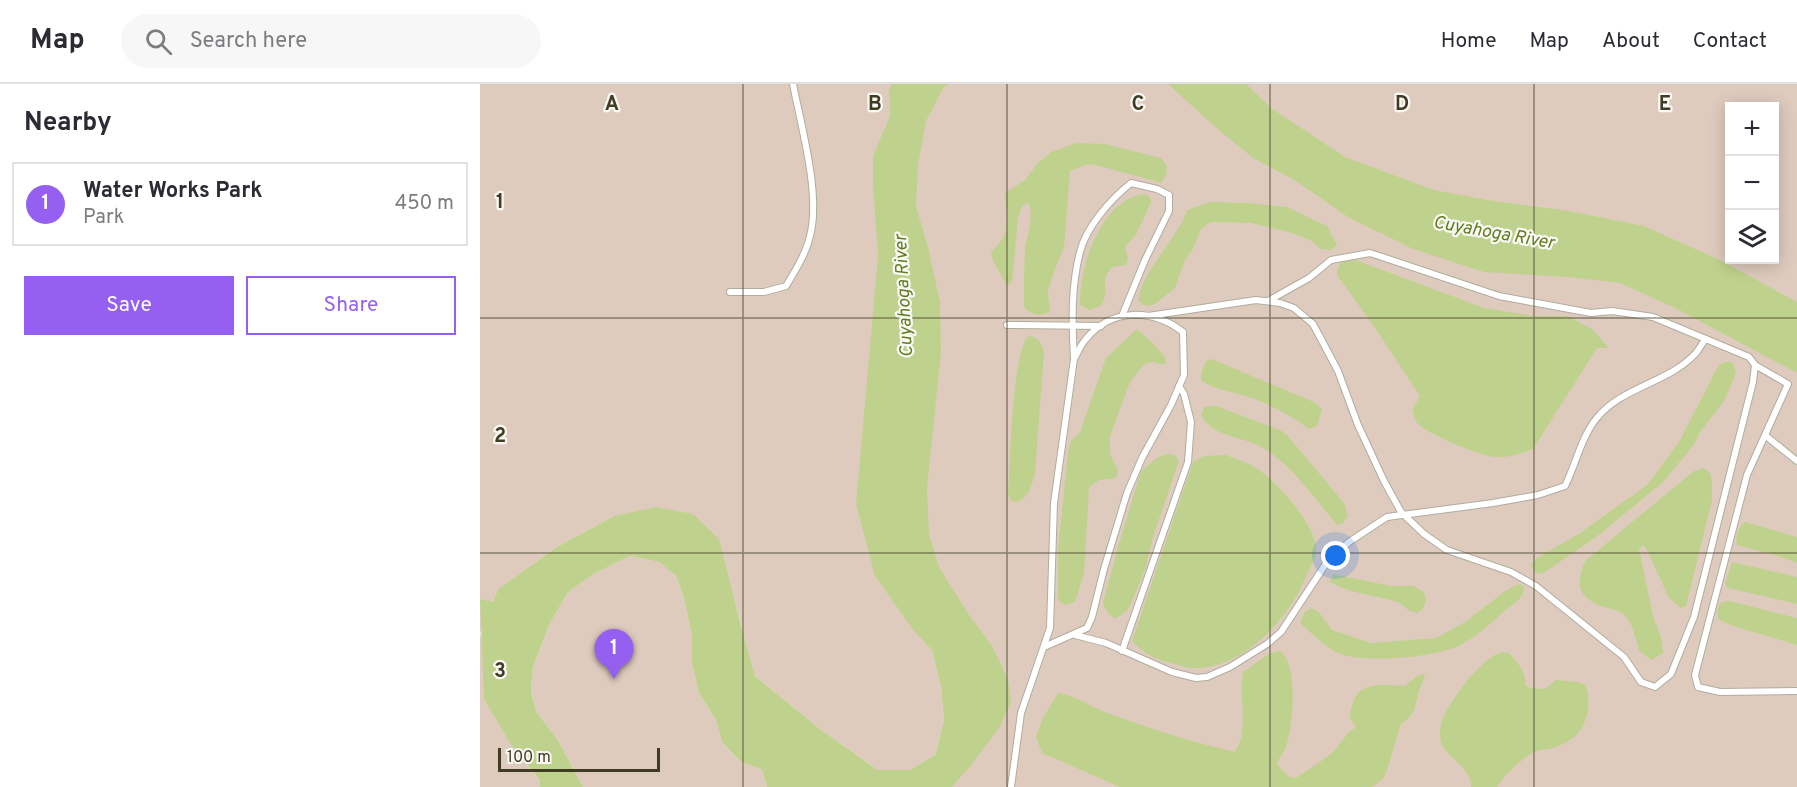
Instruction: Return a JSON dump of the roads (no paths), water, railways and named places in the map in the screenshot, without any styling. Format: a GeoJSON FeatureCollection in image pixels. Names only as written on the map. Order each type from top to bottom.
{"type":"FeatureCollection","features":[{"type":"Feature","properties":{"kind":"lane"},"geometry":{"type":"LineString","coordinates":[[730,292],[764,292],[786,286],[798,267],[811,235],[814,192],[793,84]]}},
{"type":"Feature","properties":{"kind":"lane"},"geometry":{"type":"LineString","coordinates":[[1011,787],[1021,713],[1050,628],[1055,493],[1074,359],[1072,326],[1074,290],[1080,251],[1096,219],[1112,199],[1131,183],[1156,189],[1168,195],[1168,211],[1144,260],[1122,316]]}},
{"type":"Feature","properties":{"kind":"lane"},"geometry":{"type":"LineString","coordinates":[[1268,301],[1309,278],[1331,260],[1370,253],[1499,297],[1591,313],[1612,311],[1653,317],[1749,357],[1755,365],[1788,384],[1747,475],[1695,675],[1698,687],[1720,692],[1797,691]]}},
{"type":"Feature","properties":{"kind":"lane"},"geometry":{"type":"LineString","coordinates":[[1148,316],[1249,300],[1280,303],[1294,308],[1313,324],[1338,371],[1358,425],[1384,481],[1404,514],[1424,534],[1447,550],[1511,572],[1536,586],[1624,657],[1641,682],[1655,687],[1671,674],[1694,617],[1753,382],[1755,365]]}},
{"type":"Feature","properties":{"kind":"lane"},"geometry":{"type":"LineString","coordinates":[[1044,647],[1087,628],[1092,617],[1127,494],[1142,458],[1184,375],[1183,332],[1169,321],[1128,314],[1102,326],[1086,338],[1074,359]]}},
{"type":"Feature","properties":{"kind":"lane"},"geometry":{"type":"LineString","coordinates":[[1007,325],[1102,326]]}},
{"type":"Feature","properties":{"kind":"lane"},"geometry":{"type":"LineString","coordinates":[[1074,635],[1106,643],[1172,672],[1196,678],[1207,677],[1230,668],[1281,632],[1327,562],[1349,542],[1387,517],[1493,503],[1538,495],[1565,486],[1575,468],[1588,432],[1597,418],[1611,405],[1678,368],[1696,354],[1706,339]]}},
{"type":"Feature","properties":{"kind":"lane"},"geometry":{"type":"LineString","coordinates":[[1122,651],[1188,462],[1191,422],[1184,394],[1179,386]]}},
{"type":"Feature","properties":{"kind":"lane"},"geometry":{"type":"LineString","coordinates":[[1766,436],[1797,461]]}},
{"type":"Feature","properties":{"kind":"water","name":"Cuyahoga River"},"geometry":{"type":"Polygon","coordinates":[[[892,84],[949,84],[944,87],[926,121],[918,165],[916,206],[940,302],[941,352],[927,488],[929,534],[939,567],[969,615],[993,647],[1008,680],[1011,702],[999,728],[952,787],[767,787],[762,770],[740,761],[722,742],[716,720],[699,693],[692,664],[692,636],[684,598],[676,576],[659,562],[630,556],[592,575],[568,592],[549,625],[533,667],[531,691],[536,711],[559,742],[583,787],[540,787],[540,780],[512,746],[484,699],[480,599],[493,602],[498,589],[557,547],[614,516],[656,507],[693,514],[719,539],[755,676],[820,729],[878,770],[910,770],[936,754],[944,720],[941,687],[932,650],[914,631],[875,576],[856,504],[878,256],[873,156],[890,116],[889,90],[892,84]]]}},
{"type":"Feature","properties":{"kind":"water","name":"Cuyahoga River"},"geometry":{"type":"Polygon","coordinates":[[[1168,84],[1246,84],[1271,108],[1345,157],[1434,190],[1569,211],[1644,226],[1720,260],[1797,302],[1797,373],[1677,309],[1620,283],[1484,272],[1413,249],[1348,217],[1296,181],[1253,158],[1168,84]]]}},
{"type":"Feature","properties":{"kind":"water"},"geometry":{"type":"Polygon","coordinates":[[[1076,143],[1105,144],[1161,158],[1167,166],[1166,174],[1162,183],[1092,164],[1070,171],[1064,248],[1048,293],[1049,312],[1036,314],[1024,307],[1025,249],[1031,219],[1028,202],[1022,206],[1018,218],[1012,282],[1007,286],[993,261],[991,252],[1006,231],[1008,219],[1005,193],[1025,180],[1037,164],[1051,152],[1076,143]]]}},
{"type":"Feature","properties":{"kind":"water"},"geometry":{"type":"Polygon","coordinates":[[[1144,194],[1150,197],[1151,202],[1136,235],[1125,247],[1128,258],[1126,265],[1112,267],[1106,276],[1105,297],[1101,306],[1089,310],[1080,305],[1081,290],[1083,272],[1095,238],[1115,209],[1129,199],[1144,194]]]}},
{"type":"Feature","properties":{"kind":"water"},"geometry":{"type":"Polygon","coordinates":[[[1211,202],[1287,207],[1327,226],[1337,245],[1331,250],[1320,249],[1312,241],[1289,232],[1251,223],[1211,222],[1201,229],[1193,249],[1185,260],[1175,288],[1155,304],[1146,306],[1139,302],[1144,281],[1183,221],[1187,210],[1211,202]]]}},
{"type":"Feature","properties":{"kind":"water"},"geometry":{"type":"Polygon","coordinates":[[[1353,259],[1484,308],[1534,316],[1568,316],[1592,329],[1609,348],[1597,348],[1533,449],[1506,457],[1496,457],[1467,449],[1443,439],[1417,423],[1412,410],[1420,396],[1337,275],[1342,261],[1353,259]]]}},
{"type":"Feature","properties":{"kind":"water"},"geometry":{"type":"Polygon","coordinates":[[[1137,329],[1165,357],[1165,365],[1153,362],[1144,364],[1130,382],[1110,436],[1110,454],[1118,470],[1116,478],[1099,480],[1089,488],[1084,574],[1075,602],[1066,605],[1060,602],[1058,597],[1058,549],[1068,452],[1071,441],[1080,432],[1106,358],[1137,329]]]}},
{"type":"Feature","properties":{"kind":"water"},"geometry":{"type":"Polygon","coordinates":[[[1028,336],[1039,341],[1044,353],[1035,473],[1027,494],[1016,502],[1010,500],[1008,493],[1013,410],[1018,364],[1028,336]]]}},
{"type":"Feature","properties":{"kind":"water"},"geometry":{"type":"Polygon","coordinates":[[[1212,359],[1316,403],[1322,409],[1317,426],[1309,429],[1287,414],[1262,402],[1201,381],[1206,361],[1212,359]]]}},
{"type":"Feature","properties":{"kind":"water"},"geometry":{"type":"Polygon","coordinates":[[[1732,362],[1736,373],[1724,401],[1700,432],[1693,446],[1662,483],[1600,534],[1551,568],[1537,574],[1531,565],[1537,558],[1580,533],[1647,485],[1679,442],[1716,370],[1720,364],[1732,362]]]}},
{"type":"Feature","properties":{"kind":"water"},"geometry":{"type":"Polygon","coordinates":[[[1216,406],[1280,430],[1287,435],[1344,503],[1348,516],[1343,523],[1337,525],[1300,480],[1268,451],[1212,428],[1201,415],[1204,407],[1216,406]]]}},
{"type":"Feature","properties":{"kind":"water"},"geometry":{"type":"Polygon","coordinates":[[[1167,454],[1175,455],[1179,461],[1153,537],[1145,570],[1128,610],[1115,619],[1107,612],[1103,603],[1141,471],[1157,458],[1167,454]]]}},
{"type":"Feature","properties":{"kind":"water"},"geometry":{"type":"Polygon","coordinates":[[[1226,455],[1255,467],[1283,492],[1310,528],[1316,554],[1297,595],[1275,626],[1261,640],[1228,661],[1211,666],[1186,667],[1152,656],[1132,641],[1193,462],[1204,456],[1226,455]]]}},
{"type":"Feature","properties":{"kind":"water"},"geometry":{"type":"Polygon","coordinates":[[[1704,468],[1710,473],[1712,480],[1712,500],[1686,606],[1681,608],[1669,598],[1647,550],[1643,545],[1639,549],[1663,653],[1652,660],[1640,652],[1632,627],[1623,614],[1587,598],[1580,588],[1580,576],[1585,561],[1694,471],[1704,468]]]}},
{"type":"Feature","properties":{"kind":"water"},"geometry":{"type":"Polygon","coordinates":[[[1745,522],[1797,537],[1797,563],[1737,545],[1738,532],[1745,522]]]}},
{"type":"Feature","properties":{"kind":"water"},"geometry":{"type":"Polygon","coordinates":[[[1732,562],[1797,577],[1797,604],[1728,588],[1725,584],[1732,562]]]}},
{"type":"Feature","properties":{"kind":"water"},"geometry":{"type":"Polygon","coordinates":[[[1333,574],[1391,586],[1413,586],[1424,592],[1426,601],[1422,610],[1417,613],[1413,612],[1397,602],[1338,586],[1330,582],[1333,574]]]}},
{"type":"Feature","properties":{"kind":"water"},"geometry":{"type":"Polygon","coordinates":[[[1519,584],[1524,586],[1520,599],[1470,639],[1448,650],[1418,656],[1369,659],[1344,655],[1326,646],[1300,623],[1304,613],[1311,608],[1318,611],[1332,630],[1371,643],[1436,638],[1465,622],[1508,589],[1519,584]]]}},
{"type":"Feature","properties":{"kind":"water"},"geometry":{"type":"Polygon","coordinates":[[[1730,601],[1797,618],[1797,645],[1733,626],[1718,619],[1720,604],[1730,601]]]}},
{"type":"Feature","properties":{"kind":"water"},"geometry":{"type":"Polygon","coordinates":[[[1280,651],[1286,658],[1290,669],[1293,696],[1289,737],[1277,764],[1289,777],[1296,778],[1327,757],[1355,728],[1350,719],[1355,698],[1360,691],[1384,685],[1405,686],[1418,675],[1425,674],[1414,711],[1401,724],[1383,779],[1372,787],[1120,787],[1042,753],[1036,737],[1042,720],[1058,693],[1071,696],[1141,725],[1235,752],[1243,723],[1243,672],[1270,653],[1280,651]]]}},
{"type":"Feature","properties":{"kind":"water"},"geometry":{"type":"Polygon","coordinates":[[[1502,652],[1509,653],[1518,664],[1523,671],[1525,684],[1530,688],[1545,689],[1556,680],[1585,685],[1588,698],[1587,713],[1583,726],[1574,737],[1558,746],[1534,752],[1509,772],[1497,787],[1471,787],[1463,768],[1443,748],[1440,732],[1442,721],[1461,688],[1485,662],[1502,652]]]}},
{"type":"Feature","properties":{"kind":"place","name":"Water Works Park"},"geometry":{"type":"Point","coordinates":[614,679]}}]}
